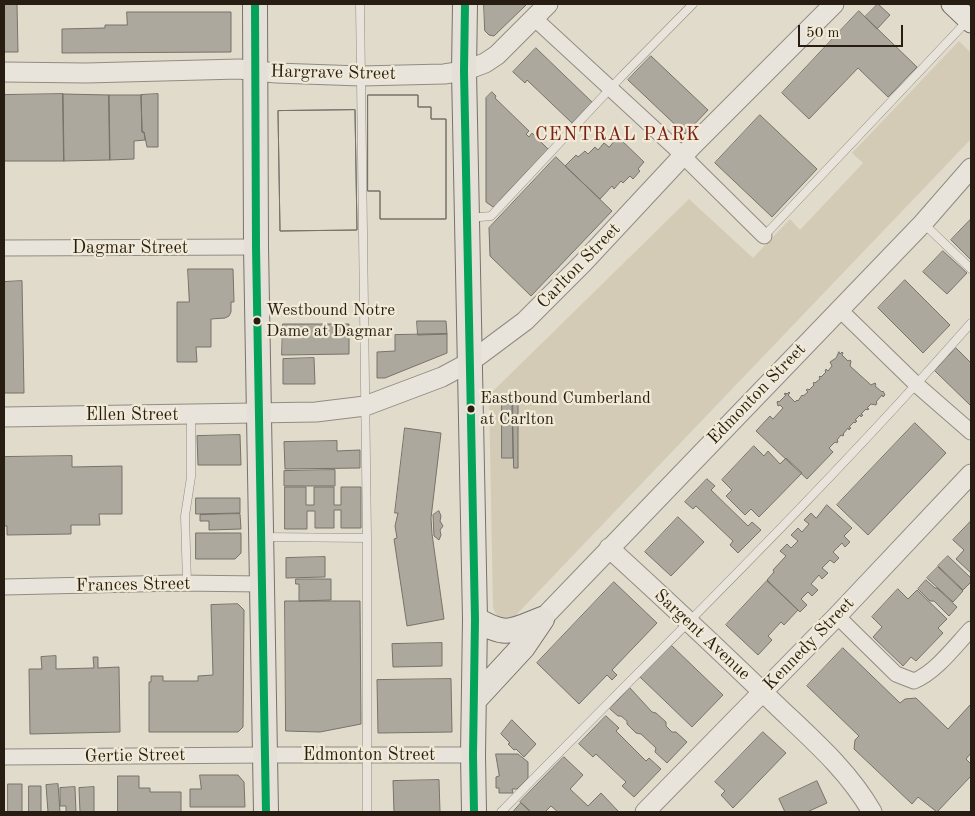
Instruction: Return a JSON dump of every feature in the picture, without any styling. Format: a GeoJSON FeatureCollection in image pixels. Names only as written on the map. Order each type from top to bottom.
{"type":"FeatureCollection","features":[{"type":"Feature","properties":{"kind":"main road"},"geometry":{"type":"LineString","coordinates":[[255,4],[256,247],[266,812]]}},
{"type":"Feature","properties":{"kind":"main road"},"geometry":{"type":"LineString","coordinates":[[465,4],[464,71],[475,619],[474,812]]}},
{"type":"Feature","properties":{"kind":"main road"},"geometry":{"type":"LineString","coordinates":[[952,4],[970,20]]}},
{"type":"Feature","properties":{"kind":"main road"},"geometry":{"type":"LineString","coordinates":[[475,619],[490,628],[507,632],[518,630],[542,619]]}},
{"type":"Feature","properties":{"kind":"main road"},"geometry":{"type":"LineString","coordinates":[[475,699],[523,647],[542,619]]}},
{"type":"Feature","properties":{"kind":"street","name":"Hargrave Street"},"geometry":{"type":"LineString","coordinates":[[4,72],[86,73],[238,69],[361,76],[444,74],[464,71],[485,63],[497,55],[548,4]]}},
{"type":"Feature","properties":{"kind":"street","name":"Carlton Street"},"geometry":{"type":"LineString","coordinates":[[260,414],[316,412],[365,406],[442,377],[470,362],[525,321],[583,263],[683,156],[834,4]]}},
{"type":"Feature","properties":{"kind":"street"},"geometry":{"type":"LineString","coordinates":[[534,18],[683,156],[764,236]]}},
{"type":"Feature","properties":{"kind":"street","name":"Edmonton Street"},"geometry":{"type":"LineString","coordinates":[[542,619],[922,223],[971,168]]}},
{"type":"Feature","properties":{"kind":"street","name":"Dagmar Street"},"geometry":{"type":"LineString","coordinates":[[4,248],[256,247]]}},
{"type":"Feature","properties":{"kind":"street"},"geometry":{"type":"LineString","coordinates":[[839,309],[917,384],[971,432]]}},
{"type":"Feature","properties":{"kind":"street","name":"Ellen Street"},"geometry":{"type":"LineString","coordinates":[[4,417],[260,414]]}},
{"type":"Feature","properties":{"kind":"street","name":"Kennedy Street"},"geometry":{"type":"LineString","coordinates":[[645,812],[837,616],[971,474]]}},
{"type":"Feature","properties":{"kind":"street","name":"Sargent Avenue"},"geometry":{"type":"LineString","coordinates":[[609,548],[690,622],[837,764],[860,790],[872,812]]}},
{"type":"Feature","properties":{"kind":"street","name":"Frances Street"},"geometry":{"type":"LineString","coordinates":[[4,587],[262,584]]}},
{"type":"Feature","properties":{"kind":"street"},"geometry":{"type":"LineString","coordinates":[[837,616],[896,674],[914,681],[931,671],[971,629]]}},
{"type":"Feature","properties":{"kind":"street","name":"Edmonton Street"},"geometry":{"type":"LineString","coordinates":[[266,755],[473,755]]}},
{"type":"Feature","properties":{"kind":"street","name":"Gertie Street"},"geometry":{"type":"LineString","coordinates":[[4,757],[266,755]]}},
{"type":"Feature","properties":{"kind":"lane"},"geometry":{"type":"LineString","coordinates":[[360,4],[367,538],[367,812]]}},
{"type":"Feature","properties":{"kind":"lane"},"geometry":{"type":"LineString","coordinates":[[467,218],[491,216],[610,88],[692,4]]}},
{"type":"Feature","properties":{"kind":"lane"},"geometry":{"type":"LineString","coordinates":[[764,236],[970,20]]}},
{"type":"Feature","properties":{"kind":"lane"},"geometry":{"type":"LineString","coordinates":[[922,223],[971,269]]}},
{"type":"Feature","properties":{"kind":"lane"},"geometry":{"type":"LineString","coordinates":[[502,812],[690,622],[917,384],[971,324]]}},
{"type":"Feature","properties":{"kind":"lane"},"geometry":{"type":"LineString","coordinates":[[187,584],[185,516],[191,478],[191,415]]}},
{"type":"Feature","properties":{"kind":"lane"},"geometry":{"type":"LineString","coordinates":[[261,537],[367,538]]}},
{"type":"Feature","properties":{"kind":"shaded area"},"geometry":{"type":"Polygon","coordinates":[[[959,41],[971,53],[971,139],[516,615],[508,620],[498,616],[493,607],[489,395],[689,199],[753,258],[790,219],[800,230],[863,163],[852,153],[959,41]]]}},
{"type":"Feature","properties":{"kind":"building"},"geometry":{"type":"Polygon","coordinates":[[[4,4],[17,4],[18,52],[4,52],[4,4]]]}},
{"type":"Feature","properties":{"kind":"building"},"geometry":{"type":"Polygon","coordinates":[[[484,4],[527,4],[494,36],[489,35],[485,31],[484,4]]]}},
{"type":"Feature","properties":{"kind":"building"},"geometry":{"type":"Polygon","coordinates":[[[878,4],[890,15],[877,29],[865,17],[878,4]]]}},
{"type":"Feature","properties":{"kind":"building"},"geometry":{"type":"Polygon","coordinates":[[[859,11],[917,67],[888,97],[858,68],[809,119],[782,93],[859,11]]]}},
{"type":"Feature","properties":{"kind":"building"},"geometry":{"type":"Polygon","coordinates":[[[127,12],[231,12],[231,52],[62,53],[62,29],[105,28],[105,25],[127,25],[127,12]]]}},
{"type":"Feature","properties":{"kind":"building"},"geometry":{"type":"Polygon","coordinates":[[[536,48],[592,102],[572,123],[527,80],[525,83],[513,72],[536,48]]]}},
{"type":"Feature","properties":{"kind":"building"},"geometry":{"type":"Polygon","coordinates":[[[651,56],[708,110],[685,134],[628,80],[651,56]]]}},
{"type":"Feature","properties":{"kind":"building"},"geometry":{"type":"Polygon","coordinates":[[[492,92],[496,96],[495,98],[529,131],[526,134],[529,137],[532,133],[548,149],[499,201],[501,202],[493,207],[486,202],[486,98],[492,92]]]}},
{"type":"Feature","properties":{"kind":"building"},"geometry":{"type":"Polygon","coordinates":[[[63,94],[109,95],[110,160],[64,161],[63,94]]]}},
{"type":"Feature","properties":{"kind":"building"},"geometry":{"type":"Polygon","coordinates":[[[63,94],[64,161],[4,161],[4,95],[63,94]]]}},
{"type":"Feature","properties":{"kind":"building"},"geometry":{"type":"Polygon","coordinates":[[[158,94],[158,147],[147,147],[144,132],[142,132],[141,95],[158,94]]]}},
{"type":"Feature","properties":{"kind":"building"},"geometry":{"type":"Polygon","coordinates":[[[109,95],[141,95],[142,132],[144,132],[145,140],[134,141],[134,159],[110,160],[109,95]]]}},
{"type":"Feature","properties":{"kind":"building"},"geometry":{"type":"Polygon","coordinates":[[[368,95],[418,95],[418,107],[431,107],[431,119],[446,119],[446,219],[380,219],[380,191],[368,191],[368,95]]]}},
{"type":"Feature","properties":{"kind":"building"},"geometry":{"type":"Polygon","coordinates":[[[368,95],[418,95],[418,107],[431,107],[431,119],[446,119],[446,219],[380,219],[380,191],[368,191],[368,95]]]}},
{"type":"Feature","properties":{"kind":"building"},"geometry":{"type":"Polygon","coordinates":[[[355,110],[357,230],[280,231],[278,111],[355,110]]]}},
{"type":"Feature","properties":{"kind":"building"},"geometry":{"type":"Polygon","coordinates":[[[355,110],[357,230],[280,231],[278,111],[355,110]]]}},
{"type":"Feature","properties":{"kind":"building"},"geometry":{"type":"Polygon","coordinates":[[[760,115],[817,169],[772,217],[715,163],[760,115]]]}},
{"type":"Feature","properties":{"kind":"building"},"geometry":{"type":"Polygon","coordinates":[[[618,137],[644,162],[638,169],[640,171],[633,179],[630,176],[623,183],[621,181],[614,189],[612,186],[600,199],[565,166],[576,155],[578,157],[585,151],[588,154],[595,147],[598,150],[604,143],[609,147],[618,137]]]}},
{"type":"Feature","properties":{"kind":"building"},"geometry":{"type":"Polygon","coordinates":[[[556,157],[612,211],[531,296],[490,256],[489,228],[556,157]]]}},
{"type":"Feature","properties":{"kind":"building"},"geometry":{"type":"Polygon","coordinates":[[[971,219],[971,260],[951,240],[971,219]]]}},
{"type":"Feature","properties":{"kind":"building"},"geometry":{"type":"Polygon","coordinates":[[[943,251],[967,273],[947,294],[923,272],[943,251]]]}},
{"type":"Feature","properties":{"kind":"building"},"geometry":{"type":"Polygon","coordinates":[[[188,269],[233,269],[234,302],[231,302],[229,316],[211,319],[211,347],[196,347],[197,362],[177,362],[177,302],[189,302],[188,269]]]}},
{"type":"Feature","properties":{"kind":"building"},"geometry":{"type":"Polygon","coordinates":[[[905,280],[950,325],[923,353],[878,308],[905,280]]]}},
{"type":"Feature","properties":{"kind":"building"},"geometry":{"type":"Polygon","coordinates":[[[22,281],[24,393],[4,393],[4,282],[22,281]]]}},
{"type":"Feature","properties":{"kind":"building"},"geometry":{"type":"Polygon","coordinates":[[[417,321],[446,321],[447,334],[418,335],[417,321]]]}},
{"type":"Feature","properties":{"kind":"building"},"geometry":{"type":"Polygon","coordinates":[[[283,324],[349,324],[349,354],[282,355],[283,324]]]}},
{"type":"Feature","properties":{"kind":"building"},"geometry":{"type":"Polygon","coordinates":[[[447,334],[447,353],[385,378],[377,378],[377,352],[395,351],[395,335],[447,334]]]}},
{"type":"Feature","properties":{"kind":"building"},"geometry":{"type":"Polygon","coordinates":[[[956,348],[971,363],[971,406],[935,371],[956,348]]]}},
{"type":"Feature","properties":{"kind":"building"},"geometry":{"type":"Polygon","coordinates":[[[839,352],[840,354],[843,353],[842,355],[848,361],[851,361],[850,366],[871,385],[875,383],[875,386],[883,391],[885,395],[883,397],[882,395],[876,402],[876,405],[871,404],[867,408],[869,409],[866,409],[861,414],[863,415],[861,417],[860,415],[855,420],[857,421],[849,427],[851,428],[849,430],[848,428],[843,436],[841,435],[837,443],[835,442],[829,448],[833,452],[807,479],[756,431],[770,416],[773,419],[783,408],[780,405],[778,406],[777,402],[786,395],[784,394],[789,392],[788,395],[795,402],[808,392],[806,390],[809,390],[814,385],[814,382],[820,379],[819,377],[826,372],[826,369],[828,371],[832,366],[830,362],[836,358],[839,352]]]}},
{"type":"Feature","properties":{"kind":"building"},"geometry":{"type":"Polygon","coordinates":[[[314,358],[315,384],[283,384],[283,359],[314,358]]]}},
{"type":"Feature","properties":{"kind":"building"},"geometry":{"type":"Polygon","coordinates":[[[513,401],[518,401],[518,468],[514,468],[513,401]]]}},
{"type":"Feature","properties":{"kind":"building"},"geometry":{"type":"Polygon","coordinates":[[[502,404],[512,404],[513,458],[502,458],[502,404]]]}},
{"type":"Feature","properties":{"kind":"building"},"geometry":{"type":"Polygon","coordinates":[[[915,423],[946,453],[868,535],[837,505],[915,423]]]}},
{"type":"Feature","properties":{"kind":"building"},"geometry":{"type":"Polygon","coordinates":[[[405,428],[441,433],[431,518],[444,619],[407,626],[394,539],[397,538],[395,526],[398,513],[395,513],[405,428]]]}},
{"type":"Feature","properties":{"kind":"building"},"geometry":{"type":"Polygon","coordinates":[[[240,435],[241,465],[198,465],[197,436],[240,435]]]}},
{"type":"Feature","properties":{"kind":"building"},"geometry":{"type":"Polygon","coordinates":[[[337,441],[337,451],[360,450],[360,468],[285,469],[284,442],[337,441]]]}},
{"type":"Feature","properties":{"kind":"building"},"geometry":{"type":"Polygon","coordinates":[[[754,446],[764,456],[768,451],[780,464],[786,458],[802,473],[759,517],[751,509],[745,515],[726,496],[732,490],[722,480],[754,446]]]}},
{"type":"Feature","properties":{"kind":"building"},"geometry":{"type":"Polygon","coordinates":[[[72,456],[72,467],[122,466],[122,514],[99,514],[100,525],[71,525],[71,534],[7,535],[7,526],[4,526],[4,457],[72,456]]]}},
{"type":"Feature","properties":{"kind":"building"},"geometry":{"type":"Polygon","coordinates":[[[335,470],[335,486],[284,486],[284,471],[335,470]]]}},
{"type":"Feature","properties":{"kind":"building"},"geometry":{"type":"Polygon","coordinates":[[[707,479],[715,486],[711,490],[748,526],[752,522],[761,530],[738,553],[730,545],[733,541],[696,506],[693,509],[685,502],[707,479]]]}},
{"type":"Feature","properties":{"kind":"building"},"geometry":{"type":"Polygon","coordinates":[[[285,487],[306,487],[306,505],[314,505],[314,487],[334,487],[334,505],[341,505],[341,487],[361,487],[361,528],[341,528],[341,510],[334,510],[334,528],[315,528],[315,511],[307,511],[307,529],[285,529],[285,487]]]}},
{"type":"Feature","properties":{"kind":"building"},"geometry":{"type":"Polygon","coordinates":[[[196,498],[240,498],[240,513],[196,514],[196,498]]]}},
{"type":"Feature","properties":{"kind":"building"},"geometry":{"type":"Polygon","coordinates":[[[827,505],[852,528],[844,536],[850,542],[845,547],[842,543],[833,552],[839,558],[834,563],[830,560],[822,568],[828,573],[822,579],[819,575],[811,584],[818,590],[812,596],[808,592],[801,599],[807,605],[800,612],[767,580],[774,572],[773,570],[786,556],[780,551],[787,544],[791,548],[798,541],[791,535],[798,528],[802,532],[809,524],[804,520],[811,513],[816,518],[827,505]]]}},
{"type":"Feature","properties":{"kind":"building"},"geometry":{"type":"Polygon","coordinates":[[[439,511],[440,521],[443,526],[440,530],[439,540],[434,536],[433,515],[439,511]]]}},
{"type":"Feature","properties":{"kind":"building"},"geometry":{"type":"Polygon","coordinates":[[[240,514],[241,529],[209,530],[209,521],[200,521],[200,515],[240,514]]]}},
{"type":"Feature","properties":{"kind":"building"},"geometry":{"type":"Polygon","coordinates":[[[678,517],[704,542],[671,576],[645,552],[678,517]]]}},
{"type":"Feature","properties":{"kind":"building"},"geometry":{"type":"Polygon","coordinates":[[[971,521],[971,573],[956,559],[964,550],[953,540],[971,521]]]}},
{"type":"Feature","properties":{"kind":"building"},"geometry":{"type":"Polygon","coordinates":[[[196,533],[241,533],[241,553],[235,559],[196,559],[196,533]]]}},
{"type":"Feature","properties":{"kind":"building"},"geometry":{"type":"Polygon","coordinates":[[[948,556],[971,578],[971,582],[963,590],[938,566],[948,556]]]}},
{"type":"Feature","properties":{"kind":"building"},"geometry":{"type":"Polygon","coordinates":[[[325,557],[325,577],[286,578],[286,558],[325,557]]]}},
{"type":"Feature","properties":{"kind":"building"},"geometry":{"type":"Polygon","coordinates":[[[938,567],[963,591],[953,602],[927,578],[938,567]]]}},
{"type":"Feature","properties":{"kind":"building"},"geometry":{"type":"Polygon","coordinates":[[[296,579],[331,579],[331,600],[299,601],[299,584],[296,584],[296,579]]]}},
{"type":"Feature","properties":{"kind":"building"},"geometry":{"type":"Polygon","coordinates":[[[926,580],[957,607],[949,616],[918,589],[926,580]]]}},
{"type":"Feature","properties":{"kind":"building"},"geometry":{"type":"Polygon","coordinates":[[[767,581],[798,610],[784,625],[781,622],[768,636],[772,640],[758,655],[726,625],[767,581]]]}},
{"type":"Feature","properties":{"kind":"building"},"geometry":{"type":"Polygon","coordinates":[[[614,582],[657,623],[612,670],[617,675],[612,680],[607,675],[579,704],[537,663],[614,582]]]}},
{"type":"Feature","properties":{"kind":"building"},"geometry":{"type":"Polygon","coordinates":[[[898,589],[908,599],[917,590],[947,619],[938,628],[943,633],[916,661],[911,657],[903,666],[873,637],[882,627],[872,617],[898,589]]]}},
{"type":"Feature","properties":{"kind":"building"},"geometry":{"type":"Polygon","coordinates":[[[285,601],[360,601],[361,724],[320,732],[286,731],[285,601]]]}},
{"type":"Feature","properties":{"kind":"building"},"geometry":{"type":"Polygon","coordinates":[[[238,604],[244,610],[243,727],[238,732],[149,732],[149,682],[151,682],[151,676],[163,676],[163,681],[198,681],[198,676],[213,675],[211,605],[238,604]]]}},
{"type":"Feature","properties":{"kind":"building"},"geometry":{"type":"Polygon","coordinates":[[[442,643],[442,666],[393,667],[392,644],[442,643]]]}},
{"type":"Feature","properties":{"kind":"building"},"geometry":{"type":"Polygon","coordinates":[[[671,645],[723,695],[692,727],[640,677],[671,645]]]}},
{"type":"Feature","properties":{"kind":"building"},"geometry":{"type":"Polygon","coordinates":[[[843,648],[900,703],[905,699],[916,698],[948,729],[971,704],[971,753],[966,759],[971,764],[971,776],[937,812],[918,797],[912,804],[854,749],[855,740],[859,736],[807,686],[843,648]]]}},
{"type":"Feature","properties":{"kind":"building"},"geometry":{"type":"Polygon","coordinates":[[[56,656],[56,669],[94,668],[93,657],[98,657],[98,668],[119,667],[120,732],[30,734],[29,669],[42,669],[41,657],[56,656]]]}},
{"type":"Feature","properties":{"kind":"building"},"geometry":{"type":"Polygon","coordinates":[[[451,679],[452,732],[378,733],[377,680],[451,679]]]}},
{"type":"Feature","properties":{"kind":"building"},"geometry":{"type":"Polygon","coordinates":[[[630,688],[652,712],[656,713],[666,722],[666,726],[672,732],[676,732],[687,742],[667,763],[655,752],[656,748],[641,734],[636,733],[627,724],[627,721],[610,709],[630,688]]]}},
{"type":"Feature","properties":{"kind":"building"},"geometry":{"type":"Polygon","coordinates":[[[606,716],[619,728],[616,731],[646,761],[649,758],[661,769],[634,797],[622,786],[626,782],[596,754],[593,757],[579,744],[606,716]]]}},
{"type":"Feature","properties":{"kind":"building"},"geometry":{"type":"Polygon","coordinates":[[[512,720],[536,744],[524,757],[508,744],[510,743],[501,734],[512,720]]]}},
{"type":"Feature","properties":{"kind":"building"},"geometry":{"type":"Polygon","coordinates":[[[763,732],[786,753],[733,808],[721,795],[725,791],[715,782],[763,732]]]}},
{"type":"Feature","properties":{"kind":"building"},"geometry":{"type":"Polygon","coordinates":[[[496,754],[518,754],[528,762],[528,778],[517,789],[512,789],[513,793],[499,793],[499,788],[496,788],[496,777],[499,776],[496,754]]]}},
{"type":"Feature","properties":{"kind":"building"},"geometry":{"type":"Polygon","coordinates":[[[564,757],[583,775],[570,789],[588,806],[601,793],[619,812],[558,812],[551,806],[545,812],[531,812],[520,802],[564,757]]]}},
{"type":"Feature","properties":{"kind":"building"},"geometry":{"type":"Polygon","coordinates":[[[200,775],[238,775],[244,782],[245,807],[190,807],[190,789],[201,789],[200,775]]]}},
{"type":"Feature","properties":{"kind":"building"},"geometry":{"type":"Polygon","coordinates":[[[118,776],[139,776],[139,788],[150,788],[150,792],[181,792],[181,812],[118,812],[118,776]]]}},
{"type":"Feature","properties":{"kind":"building"},"geometry":{"type":"Polygon","coordinates":[[[439,780],[440,812],[394,812],[393,781],[439,780]]]}},
{"type":"Feature","properties":{"kind":"building"},"geometry":{"type":"Polygon","coordinates":[[[817,781],[827,803],[807,812],[785,812],[779,799],[817,781]]]}},
{"type":"Feature","properties":{"kind":"building"},"geometry":{"type":"Polygon","coordinates":[[[8,784],[22,784],[22,812],[8,812],[8,784]]]}},
{"type":"Feature","properties":{"kind":"building"},"geometry":{"type":"Polygon","coordinates":[[[58,784],[60,812],[48,812],[46,785],[58,784]]]}},
{"type":"Feature","properties":{"kind":"building"},"geometry":{"type":"Polygon","coordinates":[[[29,786],[41,786],[41,812],[29,812],[29,786]]]}},
{"type":"Feature","properties":{"kind":"building"},"geometry":{"type":"Polygon","coordinates":[[[75,787],[76,812],[66,812],[66,806],[60,806],[60,788],[75,787]]]}},
{"type":"Feature","properties":{"kind":"building"},"geometry":{"type":"Polygon","coordinates":[[[94,787],[94,812],[80,812],[79,788],[94,787]]]}},
{"type":"Feature","properties":{"kind":"building"},"geometry":{"type":"Polygon","coordinates":[[[521,803],[531,812],[513,812],[521,803]]]}},
{"type":"Feature","properties":{"kind":"transit line"},"geometry":{"type":"LineString","coordinates":[[255,4],[256,247],[266,812]]}},
{"type":"Feature","properties":{"kind":"transit line"},"geometry":{"type":"LineString","coordinates":[[465,4],[464,71],[475,619],[474,812]]}},
{"type":"Feature","properties":{"kind":"place","name":"Westbound Notre Dame at Dagmar"},"geometry":{"type":"Point","coordinates":[257,321]}},
{"type":"Feature","properties":{"kind":"place","name":"Eastbound Cumberland at Carlton"},"geometry":{"type":"Point","coordinates":[471,409]}},
{"type":"Feature","properties":{"kind":"district","name":"CENTRAL PARK"},"geometry":{"type":"Point","coordinates":[618,135]}}]}
